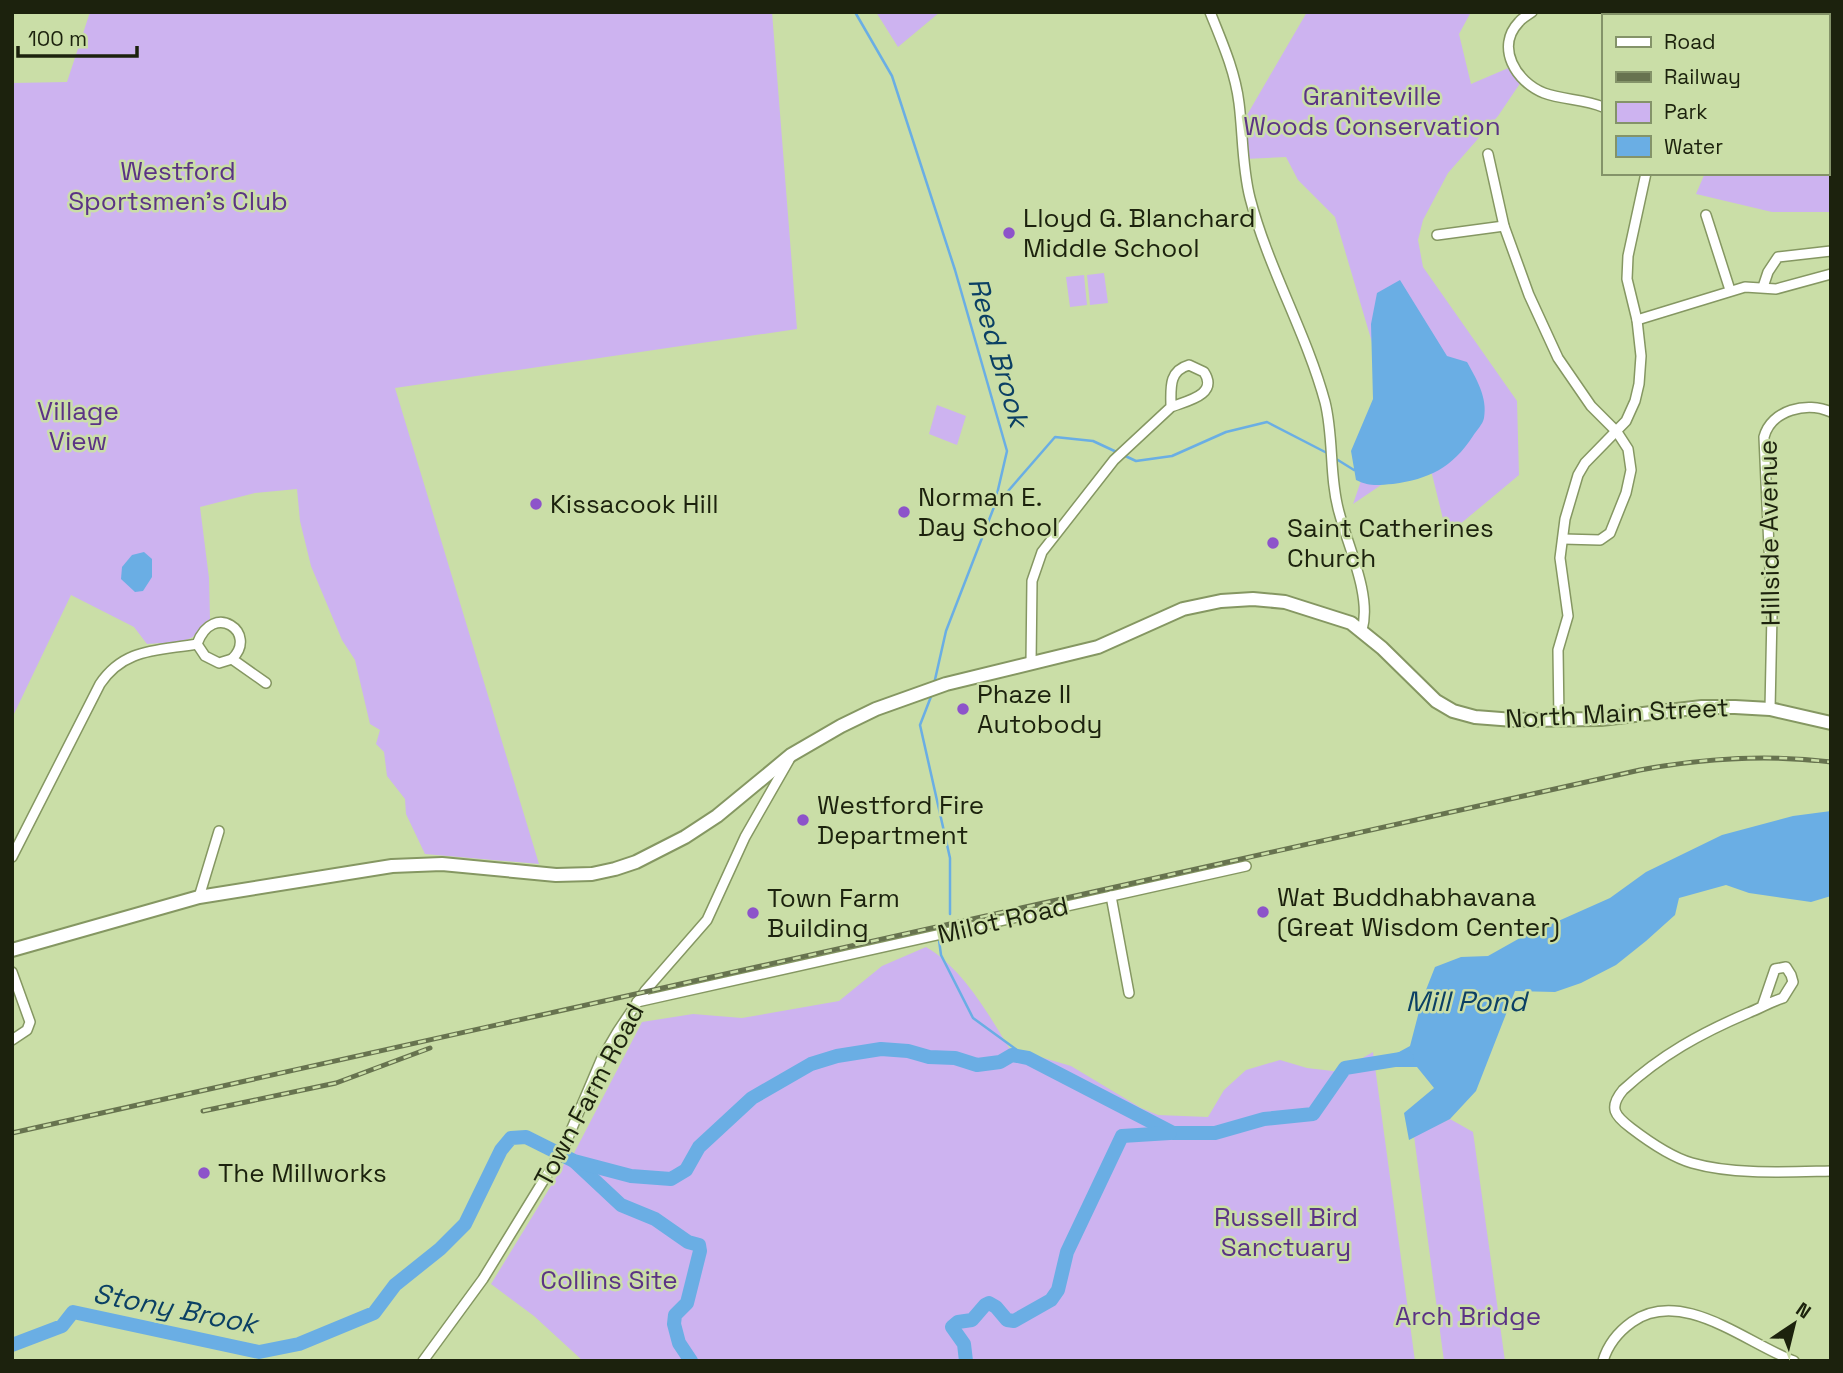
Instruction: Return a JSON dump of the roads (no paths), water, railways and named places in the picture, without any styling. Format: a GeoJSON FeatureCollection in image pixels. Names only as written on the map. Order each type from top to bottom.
{"type":"FeatureCollection","features":[{"type":"Feature","properties":{"kind":"main road","name":"North Main Street"},"geometry":{"type":"LineString","coordinates":[[12,950],[199,897],[313,877],[418,864],[556,874],[592,874],[615,869],[636,862],[685,837],[717,816],[791,755],[876,709],[934,688],[1098,647],[1183,609],[1220,601],[1253,599],[1284,602],[1333,616],[1362,630],[1436,701],[1453,711],[1475,717],[1601,719],[1702,707],[1770,709],[1831,723]]}},
{"type":"Feature","properties":{"kind":"street"},"geometry":{"type":"LineString","coordinates":[[1210,12],[1235,80],[1250,196],[1275,271],[1325,402],[1338,509],[1366,611],[1362,630]]}},
{"type":"Feature","properties":{"kind":"street"},"geometry":{"type":"LineString","coordinates":[[1532,12],[1519,22],[1510,36],[1507,52],[1513,66],[1523,79],[1543,93],[1602,107]]}},
{"type":"Feature","properties":{"kind":"street"},"geometry":{"type":"LineString","coordinates":[[1488,154],[1504,226],[1529,295],[1558,358],[1591,407],[1617,432],[1628,449],[1632,470],[1626,494],[1610,533],[1600,540],[1563,539]]}},
{"type":"Feature","properties":{"kind":"street"},"geometry":{"type":"LineString","coordinates":[[1559,720],[1558,650],[1568,616],[1560,558],[1565,519],[1578,475],[1600,447],[1617,432],[1635,401],[1639,384],[1637,320],[1628,279],[1628,256],[1646,175]]}},
{"type":"Feature","properties":{"kind":"street"},"geometry":{"type":"LineString","coordinates":[[1706,215],[1730,290]]}},
{"type":"Feature","properties":{"kind":"street"},"geometry":{"type":"LineString","coordinates":[[1437,235],[1504,226]]}},
{"type":"Feature","properties":{"kind":"street"},"geometry":{"type":"LineString","coordinates":[[1763,287],[1768,272],[1778,257],[1831,251]]}},
{"type":"Feature","properties":{"kind":"street"},"geometry":{"type":"LineString","coordinates":[[1637,320],[1730,290],[1745,287],[1776,289],[1831,274]]}},
{"type":"Feature","properties":{"kind":"street"},"geometry":{"type":"LineString","coordinates":[[1031,663],[1032,581],[1042,552],[1098,478],[1171,407],[1200,396],[1208,386],[1204,372],[1189,365],[1175,372],[1172,379],[1171,407]]}},
{"type":"Feature","properties":{"kind":"street","name":"Hillside Avenue"},"geometry":{"type":"LineString","coordinates":[[1770,709],[1773,614],[1764,437],[1769,423],[1786,413],[1816,407],[1831,412]]}},
{"type":"Feature","properties":{"kind":"street"},"geometry":{"type":"LineString","coordinates":[[218,621],[227,622],[235,628],[242,643],[232,659],[219,663],[210,660],[197,644],[200,635],[208,626],[218,621]]}},
{"type":"Feature","properties":{"kind":"street"},"geometry":{"type":"LineString","coordinates":[[12,857],[93,698],[112,667],[137,654],[197,644]]}},
{"type":"Feature","properties":{"kind":"street"},"geometry":{"type":"LineString","coordinates":[[232,659],[267,683]]}},
{"type":"Feature","properties":{"kind":"street","name":"Town Farm Road"},"geometry":{"type":"LineString","coordinates":[[423,1361],[483,1279],[564,1147],[601,1060],[637,1002],[707,920],[745,837],[791,755]]}},
{"type":"Feature","properties":{"kind":"street"},"geometry":{"type":"LineString","coordinates":[[199,897],[219,831]]}},
{"type":"Feature","properties":{"kind":"street","name":"Milot Road"},"geometry":{"type":"LineString","coordinates":[[637,1002],[1246,866]]}},
{"type":"Feature","properties":{"kind":"street"},"geometry":{"type":"LineString","coordinates":[[1111,896],[1129,993]]}},
{"type":"Feature","properties":{"kind":"street"},"geometry":{"type":"LineString","coordinates":[[12,972],[29,1015],[27,1030],[12,1040]]}},
{"type":"Feature","properties":{"kind":"street"},"geometry":{"type":"LineString","coordinates":[[1763,1004],[1753,1011],[1712,1027],[1678,1047],[1623,1090],[1615,1099],[1615,1110],[1620,1119],[1633,1130],[1690,1163],[1768,1172],[1831,1171]]}},
{"type":"Feature","properties":{"kind":"street"},"geometry":{"type":"LineString","coordinates":[[1603,1361],[1609,1346],[1626,1327],[1643,1315],[1667,1310],[1697,1315],[1794,1361]]}},
{"type":"Feature","properties":{"kind":"water"},"geometry":{"type":"Polygon","coordinates":[[[1400,280],[1447,356],[1467,362],[1483,396],[1484,418],[1465,447],[1439,470],[1406,482],[1370,485],[1356,480],[1351,451],[1373,399],[1371,324],[1377,293],[1400,280]]]}},
{"type":"Feature","properties":{"kind":"water"},"geometry":{"type":"Polygon","coordinates":[[[144,552],[152,559],[152,577],[143,591],[135,592],[121,579],[122,567],[132,555],[144,552]]]}},
{"type":"Feature","properties":{"kind":"water","name":"Mill Pond"},"geometry":{"type":"Polygon","coordinates":[[[1831,811],[1831,896],[1811,902],[1749,893],[1726,885],[1679,898],[1675,915],[1616,965],[1581,983],[1555,992],[1515,991],[1476,1091],[1450,1119],[1409,1140],[1404,1113],[1434,1088],[1417,1067],[1389,1067],[1388,1058],[1410,1046],[1422,1000],[1435,967],[1461,957],[1488,956],[1520,938],[1610,898],[1646,872],[1722,835],[1793,816],[1831,811]]]}},
{"type":"Feature","properties":{"kind":"waterway","name":"Reed Brook"},"geometry":{"type":"LineString","coordinates":[[855,12],[892,76],[955,270],[1007,451],[994,507],[946,631],[934,684]]}},
{"type":"Feature","properties":{"kind":"waterway"},"geometry":{"type":"LineString","coordinates":[[996,505],[1055,437],[1093,441],[1136,461],[1172,456],[1226,432],[1267,422],[1327,453]]}},
{"type":"Feature","properties":{"kind":"waterway"},"geometry":{"type":"LineString","coordinates":[[1333,457],[1354,470]]}},
{"type":"Feature","properties":{"kind":"waterway","name":"Reed Brook"},"geometry":{"type":"LineString","coordinates":[[932,694],[920,725],[950,858],[950,914]]}},
{"type":"Feature","properties":{"kind":"waterway"},"geometry":{"type":"LineString","coordinates":[[939,940],[941,955],[973,1018],[1028,1058]]}},
{"type":"Feature","properties":{"kind":"waterway","name":"Stony Brook"},"geometry":{"type":"LineString","coordinates":[[12,1345],[62,1326],[73,1312],[259,1352],[299,1344],[374,1313],[395,1285],[440,1249],[465,1224],[501,1150],[511,1138],[526,1137],[574,1161],[631,1176],[671,1179],[686,1170],[699,1147],[752,1098],[811,1064],[837,1056],[881,1049],[908,1051],[929,1057],[955,1058],[977,1065],[1000,1062],[1012,1055],[1028,1058],[1173,1133],[1215,1133],[1264,1119],[1313,1114],[1345,1068],[1407,1058]]}},
{"type":"Feature","properties":{"kind":"waterway","name":"Stony Brook"},"geometry":{"type":"LineString","coordinates":[[966,1361],[964,1344],[952,1327],[958,1322],[972,1320],[989,1303],[1007,1320],[1014,1321],[1051,1300],[1058,1290],[1067,1252],[1122,1136],[1170,1133]]}},
{"type":"Feature","properties":{"kind":"waterway","name":"Stony Brook"},"geometry":{"type":"LineString","coordinates":[[575,1162],[621,1205],[655,1219],[688,1242],[699,1245],[700,1251],[687,1303],[675,1315],[674,1324],[679,1343],[691,1361]]}},
{"type":"Feature","properties":{"kind":"railway"},"geometry":{"type":"LineString","coordinates":[[12,1133],[1640,770],[1735,758],[1831,762]]}},
{"type":"Feature","properties":{"kind":"railway"},"geometry":{"type":"LineString","coordinates":[[203,1111],[336,1083],[430,1048]]}},
{"type":"Feature","properties":{"kind":"place","name":"Lloyd G. Blanchard Middle School"},"geometry":{"type":"Point","coordinates":[1009,233]}},
{"type":"Feature","properties":{"kind":"place","name":"Kissacook Hill"},"geometry":{"type":"Point","coordinates":[536,504]}},
{"type":"Feature","properties":{"kind":"place","name":"Norman E. Day School"},"geometry":{"type":"Point","coordinates":[904,512]}},
{"type":"Feature","properties":{"kind":"place","name":"Saint Catherines Church"},"geometry":{"type":"Point","coordinates":[1273,543]}},
{"type":"Feature","properties":{"kind":"place","name":"Phaze II Autobody"},"geometry":{"type":"Point","coordinates":[963,709]}},
{"type":"Feature","properties":{"kind":"place","name":"Westford Fire Department"},"geometry":{"type":"Point","coordinates":[803,820]}},
{"type":"Feature","properties":{"kind":"place","name":"Wat Buddhabhavana (Great Wisdom Center)"},"geometry":{"type":"Point","coordinates":[1263,912]}},
{"type":"Feature","properties":{"kind":"place","name":"Town Farm Building"},"geometry":{"type":"Point","coordinates":[753,913]}},
{"type":"Feature","properties":{"kind":"place","name":"The Millworks"},"geometry":{"type":"Point","coordinates":[204,1173]}},
{"type":"Feature","properties":{"kind":"park label","name":"Graniteville Woods Conservation"},"geometry":{"type":"Point","coordinates":[1372,111]}},
{"type":"Feature","properties":{"kind":"park label","name":"Westford Sportsmen’s Club"},"geometry":{"type":"Point","coordinates":[178,186]}},
{"type":"Feature","properties":{"kind":"park label","name":"Village View"},"geometry":{"type":"Point","coordinates":[78,426]}},
{"type":"Feature","properties":{"kind":"park label","name":"Russell Bird Sanctuary"},"geometry":{"type":"Point","coordinates":[1286,1232]}},
{"type":"Feature","properties":{"kind":"park label","name":"Collins Site"},"geometry":{"type":"Point","coordinates":[609,1280]}},
{"type":"Feature","properties":{"kind":"park label","name":"Arch Bridge"},"geometry":{"type":"Point","coordinates":[1468,1316]}}]}
